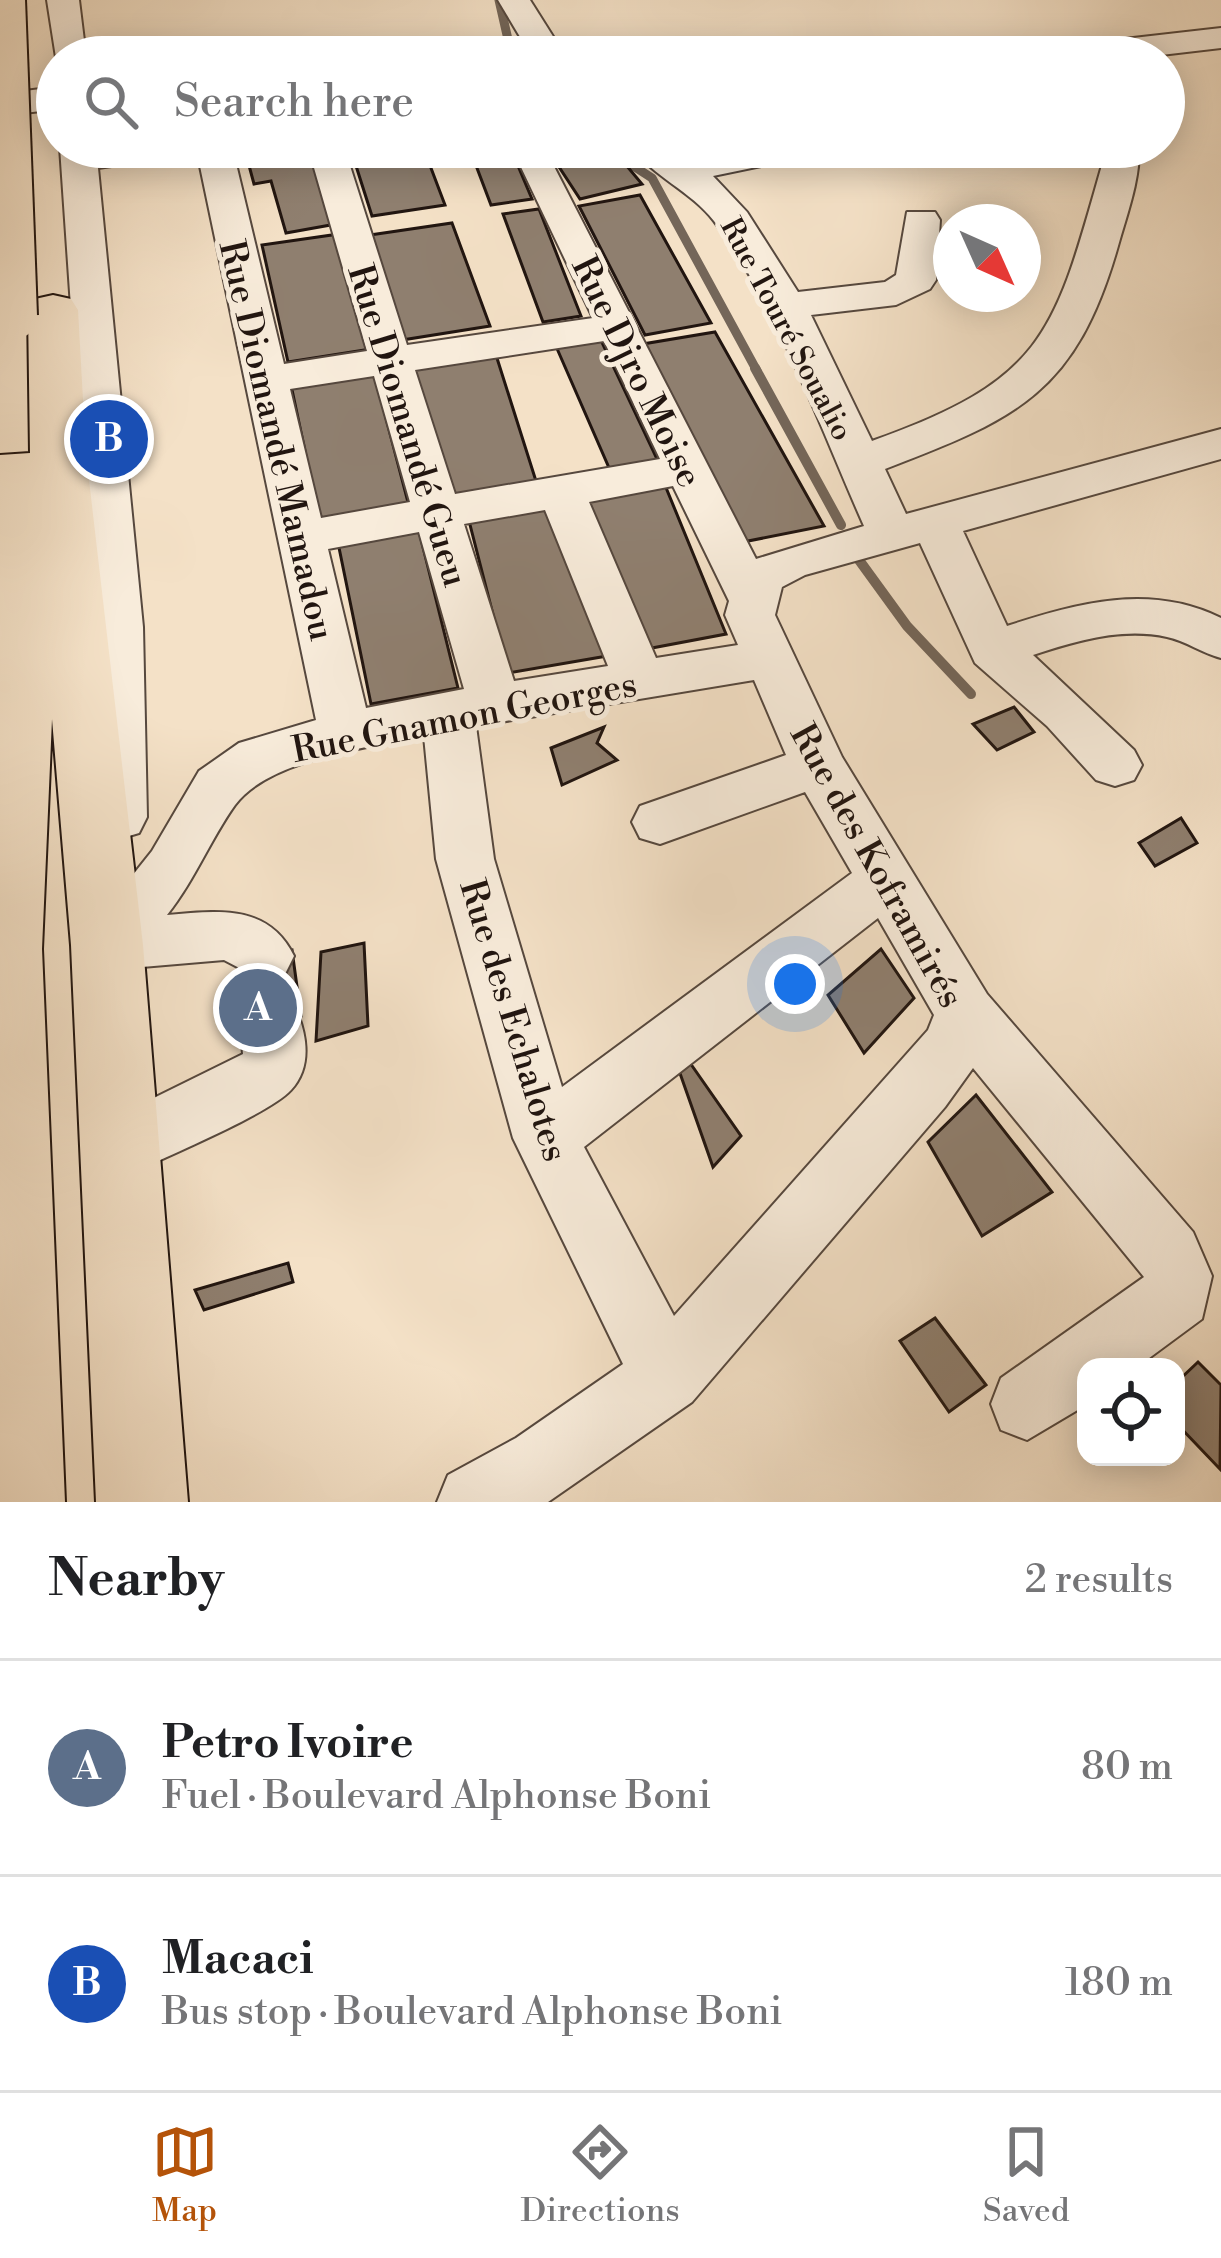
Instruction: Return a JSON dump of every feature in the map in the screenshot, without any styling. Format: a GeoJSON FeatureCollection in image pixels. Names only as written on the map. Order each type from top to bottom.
{"type":"FeatureCollection","features":[{"type":"Feature","properties":{"kind":"main road"},"geometry":{"type":"LineString","coordinates":[[2,0],[33,313],[61,497],[107,945],[142,1502]]}},
{"type":"Feature","properties":{"kind":"main road"},"geometry":{"type":"LineString","coordinates":[[19,1502],[2,938],[23,660],[33,313],[33,0]]}},
{"type":"Feature","properties":{"kind":"street"},"geometry":{"type":"LineString","coordinates":[[63,0],[67,36]]}},
{"type":"Feature","properties":{"kind":"street"},"geometry":{"type":"LineString","coordinates":[[514,0],[536,36]]}},
{"type":"Feature","properties":{"kind":"street"},"geometry":{"type":"LineString","coordinates":[[1185,42],[1221,38]]}},
{"type":"Feature","properties":{"kind":"street"},"geometry":{"type":"LineString","coordinates":[[0,105],[36,101]]}},
{"type":"Feature","properties":{"kind":"street"},"geometry":{"type":"LineString","coordinates":[[80,168],[118,627],[121,800],[107,945],[234,934],[264,956]]}},
{"type":"Feature","properties":{"kind":"street","name":"Rue Diomandé Mamadou"},"geometry":{"type":"LineString","coordinates":[[219,168],[344,732]]}},
{"type":"Feature","properties":{"kind":"street","name":"Rue Diomandé Gueu"},"geometry":{"type":"LineString","coordinates":[[332,168],[434,514],[471,707]]}},
{"type":"Feature","properties":{"kind":"street","name":"Rue Djro Moise"},"geometry":{"type":"LineString","coordinates":[[539,168],[751,597]]}},
{"type":"Feature","properties":{"kind":"street","name":"Rue Touré Soualio"},"geometry":{"type":"LineString","coordinates":[[684,168],[733,220],[782,307],[858,463],[914,530],[993,650]]}},
{"type":"Feature","properties":{"kind":"street"},"geometry":{"type":"LineString","coordinates":[[687,170],[697,168]]}},
{"type":"Feature","properties":{"kind":"street"},"geometry":{"type":"LineString","coordinates":[[858,463],[1005,400],[1049,360],[1089,276],[1120,168]]}},
{"type":"Feature","properties":{"kind":"street"},"geometry":{"type":"LineString","coordinates":[[782,307],[896,292],[916,280],[921,220]]}},
{"type":"Feature","properties":{"kind":"street"},"geometry":{"type":"LineString","coordinates":[[264,380],[614,327]]}},
{"type":"Feature","properties":{"kind":"street"},"geometry":{"type":"LineString","coordinates":[[751,597],[760,578],[788,563],[1221,444]]}},
{"type":"Feature","properties":{"kind":"street"},"geometry":{"type":"LineString","coordinates":[[298,538],[687,469]]}},
{"type":"Feature","properties":{"kind":"street"},"geometry":{"type":"LineString","coordinates":[[561,491],[640,680]]}},
{"type":"Feature","properties":{"kind":"street","name":"Rue des Koframirés"},"geometry":{"type":"LineString","coordinates":[[475,1502],[542,1464],[667,1377],[923,1087],[954,1044],[965,1013],[818,765],[750,615],[751,597]]}},
{"type":"Feature","properties":{"kind":"street"},"geometry":{"type":"LineString","coordinates":[[993,650],[1095,615],[1189,625],[1221,640]]}},
{"type":"Feature","properties":{"kind":"street"},"geometry":{"type":"LineString","coordinates":[[993,650],[1066,712],[1115,765]]}},
{"type":"Feature","properties":{"kind":"street","name":"Rue Gnamon Georges"},"geometry":{"type":"LineString","coordinates":[[107,945],[172,867],[218,786],[234,772],[344,732],[768,659]]}},
{"type":"Feature","properties":{"kind":"street","name":"Rue des Echalotes"},"geometry":{"type":"LineString","coordinates":[[471,707],[465,859],[544,1138],[667,1377]]}},
{"type":"Feature","properties":{"kind":"street"},"geometry":{"type":"LineString","coordinates":[[660,822],[818,765]]}},
{"type":"Feature","properties":{"kind":"street"},"geometry":{"type":"LineString","coordinates":[[544,1138],[885,880]]}},
{"type":"Feature","properties":{"kind":"street"},"geometry":{"type":"LineString","coordinates":[[965,1013],[1169,1255],[1178,1276],[1177,1295],[1027,1404]]}},
{"type":"Feature","properties":{"kind":"street"},"geometry":{"type":"LineString","coordinates":[[120,1148],[267,1073],[275,1061],[271,1022]]}},
{"type":"Feature","properties":{"kind":"building"},"geometry":{"type":"Polygon","coordinates":[[[250,168],[317,168],[336,224],[286,233],[271,181],[254,184],[250,168]]]}},
{"type":"Feature","properties":{"kind":"building"},"geometry":{"type":"Polygon","coordinates":[[[357,168],[431,168],[445,205],[372,216],[357,168]]]}},
{"type":"Feature","properties":{"kind":"building"},"geometry":{"type":"Polygon","coordinates":[[[477,168],[519,168],[532,199],[491,205],[477,168]]]}},
{"type":"Feature","properties":{"kind":"building"},"geometry":{"type":"Polygon","coordinates":[[[560,168],[629,168],[642,184],[580,199],[560,168]]]}},
{"type":"Feature","properties":{"kind":"building"},"geometry":{"type":"Polygon","coordinates":[[[640,195],[711,323],[645,335],[579,206],[640,195]]]}},
{"type":"Feature","properties":{"kind":"building"},"geometry":{"type":"Polygon","coordinates":[[[539,209],[581,316],[543,322],[503,214],[539,209]]]}},
{"type":"Feature","properties":{"kind":"building"},"geometry":{"type":"Polygon","coordinates":[[[452,223],[490,326],[402,340],[370,235],[452,223]]]}},
{"type":"Feature","properties":{"kind":"building"},"geometry":{"type":"Polygon","coordinates":[[[339,234],[371,349],[288,362],[262,245],[339,234]]]}},
{"type":"Feature","properties":{"kind":"building"},"geometry":{"type":"Polygon","coordinates":[[[715,332],[824,526],[743,542],[643,344],[715,332]]]}},
{"type":"Feature","properties":{"kind":"building"},"geometry":{"type":"Polygon","coordinates":[[[599,336],[658,461],[610,470],[555,344],[599,336]]]}},
{"type":"Feature","properties":{"kind":"building"},"geometry":{"type":"Polygon","coordinates":[[[496,355],[536,481],[445,496],[412,367],[496,355]]]}},
{"type":"Feature","properties":{"kind":"building"},"geometry":{"type":"Polygon","coordinates":[[[374,372],[409,506],[320,522],[291,385],[374,372]]]}},
{"type":"Feature","properties":{"kind":"building"},"geometry":{"type":"Polygon","coordinates":[[[660,473],[726,634],[636,651],[578,486],[660,473]]]}},
{"type":"Feature","properties":{"kind":"building"},"geometry":{"type":"Polygon","coordinates":[[[557,499],[607,656],[508,673],[467,513],[557,499]]]}},
{"type":"Feature","properties":{"kind":"building"},"geometry":{"type":"Polygon","coordinates":[[[416,519],[458,688],[371,704],[336,533],[416,519]]]}},
{"type":"Feature","properties":{"kind":"building"},"geometry":{"type":"Polygon","coordinates":[[[1014,707],[1034,732],[997,750],[973,724],[1014,707]]]}},
{"type":"Feature","properties":{"kind":"building"},"geometry":{"type":"Polygon","coordinates":[[[604,727],[597,743],[617,760],[562,785],[551,748],[604,727]]]}},
{"type":"Feature","properties":{"kind":"building"},"geometry":{"type":"Polygon","coordinates":[[[1181,818],[1197,843],[1155,866],[1139,843],[1181,818]]]}},
{"type":"Feature","properties":{"kind":"building"},"geometry":{"type":"Polygon","coordinates":[[[364,943],[368,1026],[316,1041],[321,952],[364,943]]]}},
{"type":"Feature","properties":{"kind":"building"},"geometry":{"type":"Polygon","coordinates":[[[881,949],[914,998],[864,1053],[828,995],[881,949]]]}},
{"type":"Feature","properties":{"kind":"building"},"geometry":{"type":"Polygon","coordinates":[[[292,950],[301,1016],[247,1027],[240,961],[292,950]]]}},
{"type":"Feature","properties":{"kind":"building"},"geometry":{"type":"Polygon","coordinates":[[[688,1060],[741,1136],[713,1167],[676,1062],[688,1060]]]}},
{"type":"Feature","properties":{"kind":"building"},"geometry":{"type":"Polygon","coordinates":[[[976,1095],[1052,1192],[982,1236],[928,1142],[976,1095]]]}},
{"type":"Feature","properties":{"kind":"building"},"geometry":{"type":"Polygon","coordinates":[[[288,1263],[293,1282],[204,1310],[195,1290],[288,1263]]]}},
{"type":"Feature","properties":{"kind":"building"},"geometry":{"type":"Polygon","coordinates":[[[935,1318],[986,1385],[949,1412],[900,1341],[935,1318]]]}},
{"type":"Feature","properties":{"kind":"building"},"geometry":{"type":"Polygon","coordinates":[[[1198,1362],[1221,1385],[1220,1469],[1185,1432],[1185,1374],[1198,1362]]]}},
{"type":"Feature","properties":{"kind":"waterway"},"geometry":{"type":"LineString","coordinates":[[499,0],[507,36]]}},
{"type":"Feature","properties":{"kind":"waterway"},"geometry":{"type":"LineString","coordinates":[[637,168],[652,178],[757,371]]}},
{"type":"Feature","properties":{"kind":"waterway"},"geometry":{"type":"LineString","coordinates":[[755,368],[841,525]]}},
{"type":"Feature","properties":{"kind":"waterway"},"geometry":{"type":"LineString","coordinates":[[859,560],[907,626],[971,694]]}},
{"type":"Feature","properties":{"kind":"place","name":"Macaci"},"geometry":{"type":"Point","coordinates":[109,439]}},
{"type":"Feature","properties":{"kind":"place","name":"Petro Ivoire"},"geometry":{"type":"Point","coordinates":[258,1008]}}]}
